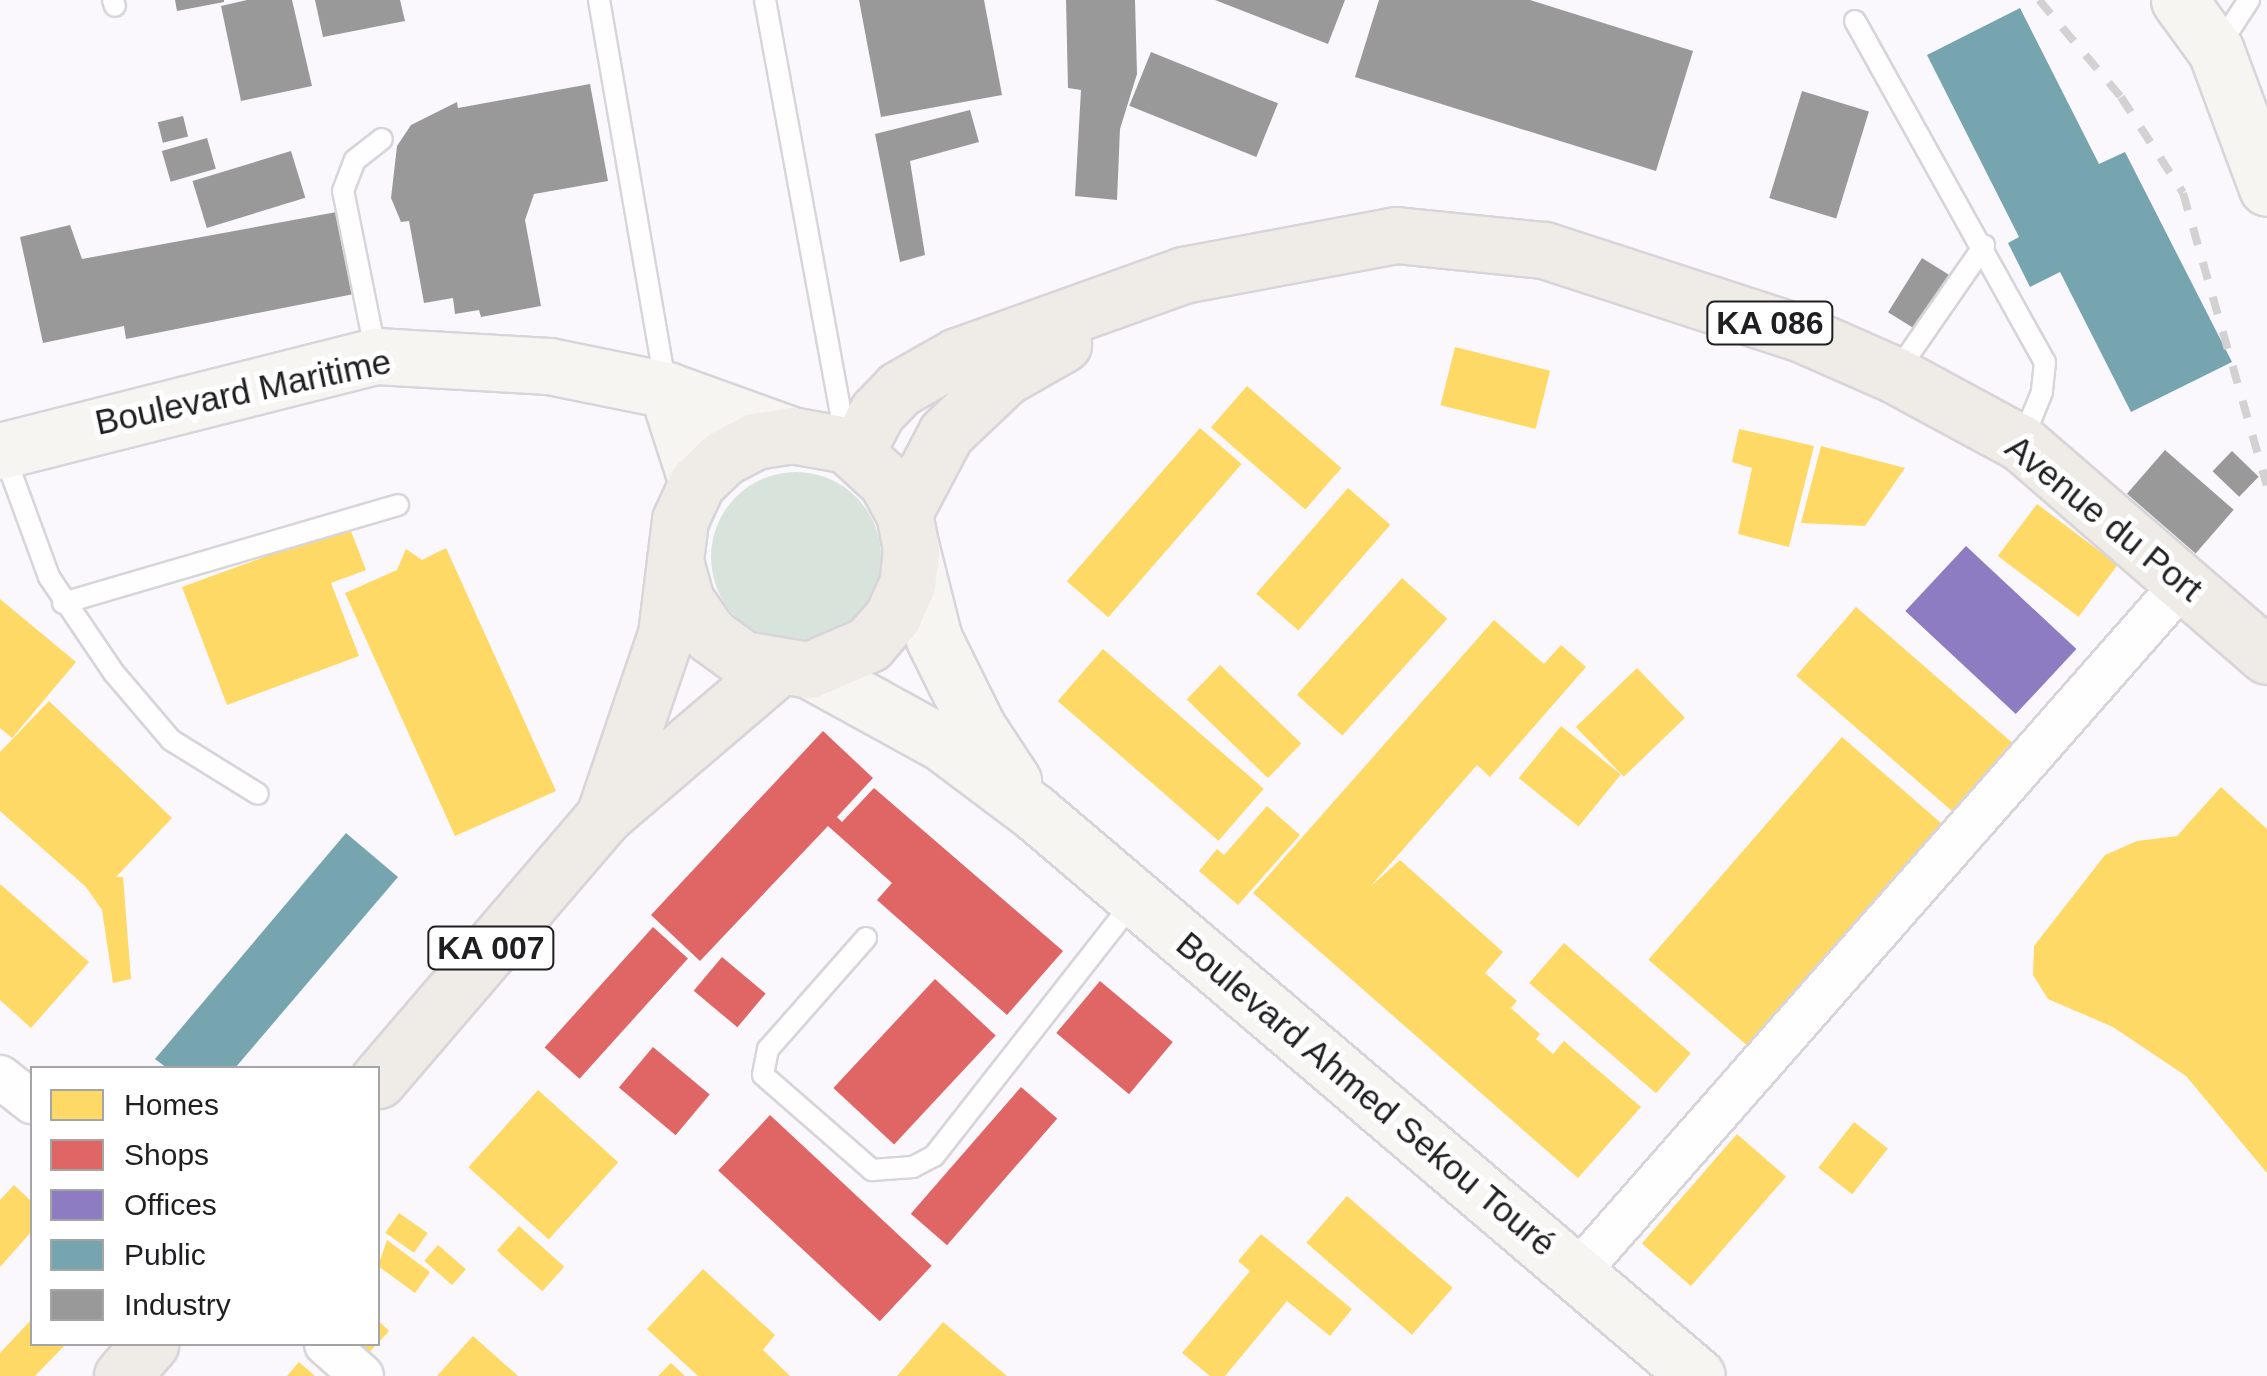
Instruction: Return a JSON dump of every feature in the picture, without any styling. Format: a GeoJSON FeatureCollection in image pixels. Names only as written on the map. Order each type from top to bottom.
{"type":"FeatureCollection","features":[{"type":"Feature","properties":{"kind":"main road","name":"Avenue du Port"},"geometry":{"type":"LineString","coordinates":[[851,449],[899,389],[957,356],[1183,276],[1396,235],[1544,250],[1707,300],[1895,375],[2021,443],[2267,656]]}},
{"type":"Feature","properties":{"kind":"main road","name":"Avenue du Port"},"geometry":{"type":"LineString","coordinates":[[908,530],[946,434],[1005,377],[1183,276]]}},
{"type":"Feature","properties":{"kind":"main road"},"geometry":{"type":"LineString","coordinates":[[792,435],[851,449],[886,481],[908,530],[907,584],[893,616],[869,644],[792,669],[743,659],[710,635],[686,601],[676,561],[680,520],[698,483],[723,458],[755,441],[792,435]]}},
{"type":"Feature","properties":{"kind":"main road","name":"KA 007"},"geometry":{"type":"LineString","coordinates":[[604,816],[662,650],[676,561]]}},
{"type":"Feature","properties":{"kind":"main road","name":"KA 007"},"geometry":{"type":"LineString","coordinates":[[380,1078],[604,816],[792,669]]}},
{"type":"Feature","properties":{"kind":"main road"},"geometry":{"type":"LineString","coordinates":[[122,1376],[148,1346]]}},
{"type":"Feature","properties":{"kind":"street"},"geometry":{"type":"LineString","coordinates":[[2179,0],[2216,50],[2267,188]]}},
{"type":"Feature","properties":{"kind":"street","name":"Boulevard Maritime"},"geometry":{"type":"LineString","coordinates":[[1,450],[376,356],[477,357],[666,390],[792,435]]}},
{"type":"Feature","properties":{"kind":"street"},"geometry":{"type":"LineString","coordinates":[[666,390],[698,483]]}},
{"type":"Feature","properties":{"kind":"street","name":"Boulevard Ahmed Sekou Touré"},"geometry":{"type":"LineString","coordinates":[[908,530],[934,639],[978,728],[1034,812]]}},
{"type":"Feature","properties":{"kind":"street"},"geometry":{"type":"LineString","coordinates":[[1576,1272],[2184,582]]}},
{"type":"Feature","properties":{"kind":"street","name":"Boulevard Ahmed Sekou Touré"},"geometry":{"type":"LineString","coordinates":[[792,669],[942,743],[1034,812],[1697,1376]]}},
{"type":"Feature","properties":{"kind":"street"},"geometry":{"type":"LineString","coordinates":[[0,1077],[30,1100]]}},
{"type":"Feature","properties":{"kind":"street"},"geometry":{"type":"LineString","coordinates":[[328,1346],[362,1376]]}},
{"type":"Feature","properties":{"kind":"lane"},"geometry":{"type":"LineString","coordinates":[[598,0],[666,390]]}},
{"type":"Feature","properties":{"kind":"lane"},"geometry":{"type":"LineString","coordinates":[[765,0],[851,449]]}},
{"type":"Feature","properties":{"kind":"lane"},"geometry":{"type":"LineString","coordinates":[[2216,50],[2249,0]]}},
{"type":"Feature","properties":{"kind":"lane"},"geometry":{"type":"LineString","coordinates":[[1854,21],[1984,246],[2045,362],[2042,392],[2021,443]]}},
{"type":"Feature","properties":{"kind":"lane"},"geometry":{"type":"LineString","coordinates":[[376,356],[343,191],[355,160],[382,138]]}},
{"type":"Feature","properties":{"kind":"lane"},"geometry":{"type":"LineString","coordinates":[[1895,375],[1984,246]]}},
{"type":"Feature","properties":{"kind":"lane"},"geometry":{"type":"LineString","coordinates":[[1,450],[63,603],[172,740],[258,794]]}},
{"type":"Feature","properties":{"kind":"lane"},"geometry":{"type":"LineString","coordinates":[[63,603],[398,504]]}},
{"type":"Feature","properties":{"kind":"lane"},"geometry":{"type":"LineString","coordinates":[[866,938],[768,1048],[763,1075],[872,1170],[913,1168],[934,1156],[1136,898]]}},
{"type":"Feature","properties":{"kind":"shaded area"},"geometry":{"type":"Polygon","coordinates":[[[796,472],[829,478],[856,497],[875,524],[881,557],[875,590],[856,617],[829,636],[796,642],[763,636],[736,617],[717,590],[711,557],[717,524],[736,497],[763,478],[796,472]]]}},
{"type":"Feature","properties":{"kind":"building: Homes"},"geometry":{"type":"Polygon","coordinates":[[[1455,347],[1550,371],[1536,429],[1440,405],[1455,347]]]}},
{"type":"Feature","properties":{"kind":"building: Homes"},"geometry":{"type":"Polygon","coordinates":[[[1247,386],[1341,468],[1305,510],[1211,428],[1247,386]]]}},
{"type":"Feature","properties":{"kind":"building: Homes"},"geometry":{"type":"Polygon","coordinates":[[[1200,428],[1242,464],[1108,617],[1067,581],[1200,428]]]}},
{"type":"Feature","properties":{"kind":"building: Homes"},"geometry":{"type":"Polygon","coordinates":[[[1739,429],[1814,446],[1789,547],[1738,534],[1752,468],[1732,462],[1739,429]]]}},
{"type":"Feature","properties":{"kind":"building: Homes"},"geometry":{"type":"Polygon","coordinates":[[[1821,446],[1905,468],[1865,526],[1801,523],[1821,446]]]}},
{"type":"Feature","properties":{"kind":"building: Homes"},"geometry":{"type":"Polygon","coordinates":[[[1348,488],[1390,525],[1298,630],[1256,594],[1348,488]]]}},
{"type":"Feature","properties":{"kind":"building: Homes"},"geometry":{"type":"Polygon","coordinates":[[[2037,504],[2118,565],[2079,617],[1998,556],[2037,504]]]}},
{"type":"Feature","properties":{"kind":"building: Homes"},"geometry":{"type":"Polygon","coordinates":[[[349,526],[366,570],[331,583],[359,656],[227,705],[182,587],[349,526]]]}},
{"type":"Feature","properties":{"kind":"building: Homes"},"geometry":{"type":"Polygon","coordinates":[[[446,548],[556,791],[455,836],[345,593],[397,570],[406,549],[422,560],[446,548]]]}},
{"type":"Feature","properties":{"kind":"building: Homes"},"geometry":{"type":"Polygon","coordinates":[[[1402,578],[1447,619],[1342,735],[1297,695],[1402,578]]]}},
{"type":"Feature","properties":{"kind":"building: Homes"},"geometry":{"type":"Polygon","coordinates":[[[0,599],[76,662],[12,738],[0,728],[0,599]]]}},
{"type":"Feature","properties":{"kind":"building: Homes"},"geometry":{"type":"Polygon","coordinates":[[[1856,607],[2026,755],[1966,823],[1796,676],[1856,607]]]}},
{"type":"Feature","properties":{"kind":"building: Homes"},"geometry":{"type":"Polygon","coordinates":[[[1494,620],[1544,664],[1561,645],[1586,667],[1490,777],[1477,765],[1370,887],[1400,860],[1503,952],[1485,973],[1517,1001],[1511,1008],[1540,1034],[1536,1039],[1553,1054],[1564,1041],[1641,1107],[1578,1178],[1253,893],[1494,620]]]}},
{"type":"Feature","properties":{"kind":"building: Homes"},"geometry":{"type":"Polygon","coordinates":[[[1103,649],[1264,789],[1218,841],[1058,701],[1103,649]]]}},
{"type":"Feature","properties":{"kind":"building: Homes"},"geometry":{"type":"Polygon","coordinates":[[[1220,665],[1301,743],[1268,778],[1187,700],[1220,665]]]}},
{"type":"Feature","properties":{"kind":"building: Homes"},"geometry":{"type":"Polygon","coordinates":[[[1637,668],[1685,718],[1624,777],[1576,727],[1637,668]]]}},
{"type":"Feature","properties":{"kind":"building: Homes"},"geometry":{"type":"Polygon","coordinates":[[[49,701],[172,818],[116,877],[123,877],[131,979],[113,983],[102,910],[86,887],[0,811],[0,752],[49,701]]]}},
{"type":"Feature","properties":{"kind":"building: Homes"},"geometry":{"type":"Polygon","coordinates":[[[1561,726],[1621,774],[1579,827],[1519,778],[1561,726]]]}},
{"type":"Feature","properties":{"kind":"building: Homes"},"geometry":{"type":"Polygon","coordinates":[[[1842,737],[1946,828],[1753,1050],[1648,960],[1842,737]]]}},
{"type":"Feature","properties":{"kind":"building: Homes"},"geometry":{"type":"Polygon","coordinates":[[[2221,787],[2267,829],[2267,1173],[2186,1076],[2113,1027],[2048,999],[2033,975],[2034,946],[2105,855],[2137,841],[2177,836],[2221,787]]]}},
{"type":"Feature","properties":{"kind":"building: Homes"},"geometry":{"type":"Polygon","coordinates":[[[1267,806],[1300,835],[1238,905],[1199,871],[1217,849],[1224,855],[1267,806]]]}},
{"type":"Feature","properties":{"kind":"building: Homes"},"geometry":{"type":"Polygon","coordinates":[[[0,884],[89,962],[31,1028],[0,1000],[0,884]]]}},
{"type":"Feature","properties":{"kind":"building: Homes"},"geometry":{"type":"Polygon","coordinates":[[[1564,943],[1691,1053],[1656,1093],[1529,983],[1564,943]]]}},
{"type":"Feature","properties":{"kind":"building: Homes"},"geometry":{"type":"Polygon","coordinates":[[[538,1090],[618,1162],[549,1240],[468,1167],[538,1090]]]}},
{"type":"Feature","properties":{"kind":"building: Homes"},"geometry":{"type":"Polygon","coordinates":[[[1854,1122],[1888,1148],[1852,1194],[1818,1168],[1854,1122]]]}},
{"type":"Feature","properties":{"kind":"building: Homes"},"geometry":{"type":"Polygon","coordinates":[[[1737,1134],[1786,1177],[1691,1286],[1642,1243],[1737,1134]]]}},
{"type":"Feature","properties":{"kind":"building: Homes"},"geometry":{"type":"Polygon","coordinates":[[[14,1185],[30,1200],[30,1233],[0,1267],[0,1200],[14,1185]]]}},
{"type":"Feature","properties":{"kind":"building: Homes"},"geometry":{"type":"Polygon","coordinates":[[[1347,1196],[1453,1288],[1412,1335],[1306,1243],[1347,1196]]]}},
{"type":"Feature","properties":{"kind":"building: Homes"},"geometry":{"type":"Polygon","coordinates":[[[399,1213],[428,1233],[414,1253],[385,1233],[399,1213]]]}},
{"type":"Feature","properties":{"kind":"building: Homes"},"geometry":{"type":"Polygon","coordinates":[[[519,1226],[564,1267],[542,1291],[497,1251],[519,1226]]]}},
{"type":"Feature","properties":{"kind":"building: Homes"},"geometry":{"type":"Polygon","coordinates":[[[1261,1234],[1352,1309],[1330,1336],[1287,1301],[1225,1376],[1210,1376],[1182,1353],[1250,1271],[1238,1261],[1261,1234]]]}},
{"type":"Feature","properties":{"kind":"building: Homes"},"geometry":{"type":"Polygon","coordinates":[[[387,1240],[430,1272],[415,1293],[380,1267],[387,1240]]]}},
{"type":"Feature","properties":{"kind":"building: Homes"},"geometry":{"type":"Polygon","coordinates":[[[438,1245],[466,1269],[452,1285],[424,1261],[438,1245]]]}},
{"type":"Feature","properties":{"kind":"building: Homes"},"geometry":{"type":"Polygon","coordinates":[[[703,1269],[775,1335],[763,1350],[790,1376],[698,1376],[647,1329],[703,1269]]]}},
{"type":"Feature","properties":{"kind":"building: Homes"},"geometry":{"type":"Polygon","coordinates":[[[30,1321],[30,1346],[64,1346],[35,1376],[0,1376],[0,1353],[30,1321]]]}},
{"type":"Feature","properties":{"kind":"building: Homes"},"geometry":{"type":"Polygon","coordinates":[[[380,1322],[389,1331],[380,1341],[380,1322]]]}},
{"type":"Feature","properties":{"kind":"building: Homes"},"geometry":{"type":"Polygon","coordinates":[[[943,1322],[1007,1376],[897,1376],[943,1322]]]}},
{"type":"Feature","properties":{"kind":"building: Homes"},"geometry":{"type":"Polygon","coordinates":[[[473,1336],[518,1376],[437,1376],[473,1336]]]}},
{"type":"Feature","properties":{"kind":"building: Homes"},"geometry":{"type":"Polygon","coordinates":[[[354,1346],[375,1346],[366,1356],[354,1346]]]}},
{"type":"Feature","properties":{"kind":"building: Homes"},"geometry":{"type":"Polygon","coordinates":[[[299,1362],[315,1376],[287,1376],[299,1362]]]}},
{"type":"Feature","properties":{"kind":"building: Homes"},"geometry":{"type":"Polygon","coordinates":[[[671,1363],[685,1376],[658,1376],[671,1363]]]}},
{"type":"Feature","properties":{"kind":"building: Shops"},"geometry":{"type":"Polygon","coordinates":[[[823,731],[873,778],[837,817],[842,822],[874,788],[1063,951],[1007,1015],[877,900],[892,883],[828,826],[700,961],[651,915],[823,731]]]}},
{"type":"Feature","properties":{"kind":"building: Shops"},"geometry":{"type":"Polygon","coordinates":[[[653,927],[688,958],[580,1079],[545,1047],[653,927]]]}},
{"type":"Feature","properties":{"kind":"building: Shops"},"geometry":{"type":"Polygon","coordinates":[[[722,957],[766,994],[737,1027],[694,991],[722,957]]]}},
{"type":"Feature","properties":{"kind":"building: Shops"},"geometry":{"type":"Polygon","coordinates":[[[935,979],[996,1036],[894,1145],[833,1088],[935,979]]]}},
{"type":"Feature","properties":{"kind":"building: Shops"},"geometry":{"type":"Polygon","coordinates":[[[1100,981],[1173,1042],[1129,1094],[1056,1033],[1100,981]]]}},
{"type":"Feature","properties":{"kind":"building: Shops"},"geometry":{"type":"Polygon","coordinates":[[[653,1047],[710,1095],[676,1135],[619,1088],[653,1047]]]}},
{"type":"Feature","properties":{"kind":"building: Shops"},"geometry":{"type":"Polygon","coordinates":[[[1021,1087],[1057,1118],[947,1245],[911,1214],[1021,1087]]]}},
{"type":"Feature","properties":{"kind":"building: Shops"},"geometry":{"type":"Polygon","coordinates":[[[770,1115],[932,1266],[880,1321],[718,1171],[770,1115]]]}},
{"type":"Feature","properties":{"kind":"building: Offices"},"geometry":{"type":"Polygon","coordinates":[[[1966,546],[2076,649],[2016,714],[1905,611],[1966,546]]]}},
{"type":"Feature","properties":{"kind":"building: Public"},"geometry":{"type":"Polygon","coordinates":[[[2020,8],[2099,164],[2125,152],[2232,362],[2131,412],[2060,272],[2030,287],[2008,243],[2019,237],[1927,55],[2020,8]]]}},
{"type":"Feature","properties":{"kind":"building: Public"},"geometry":{"type":"Polygon","coordinates":[[[346,833],[398,877],[237,1066],[164,1066],[155,1059],[346,833]]]}},
{"type":"Feature","properties":{"kind":"building: Industry"},"geometry":{"type":"Polygon","coordinates":[[[175,0],[224,0],[224,2],[177,11],[175,0]]]}},
{"type":"Feature","properties":{"kind":"building: Industry"},"geometry":{"type":"Polygon","coordinates":[[[247,0],[292,0],[312,86],[241,101],[221,6],[247,0]]]}},
{"type":"Feature","properties":{"kind":"building: Industry"},"geometry":{"type":"Polygon","coordinates":[[[315,0],[400,0],[405,21],[323,37],[315,0]]]}},
{"type":"Feature","properties":{"kind":"building: Industry"},"geometry":{"type":"Polygon","coordinates":[[[859,0],[984,0],[1002,95],[881,117],[859,0]]]}},
{"type":"Feature","properties":{"kind":"building: Industry"},"geometry":{"type":"Polygon","coordinates":[[[1066,0],[1135,0],[1137,74],[1120,129],[1117,200],[1075,196],[1081,90],[1068,88],[1066,0]]]}},
{"type":"Feature","properties":{"kind":"building: Industry"},"geometry":{"type":"Polygon","coordinates":[[[1215,0],[1345,0],[1328,44],[1215,0]]]}},
{"type":"Feature","properties":{"kind":"building: Industry"},"geometry":{"type":"Polygon","coordinates":[[[1379,0],[1530,0],[1693,51],[1656,171],[1355,77],[1379,0]]]}},
{"type":"Feature","properties":{"kind":"building: Industry"},"geometry":{"type":"Polygon","coordinates":[[[1151,52],[1278,103],[1256,157],[1129,106],[1151,52]]]}},
{"type":"Feature","properties":{"kind":"building: Industry"},"geometry":{"type":"Polygon","coordinates":[[[590,84],[608,181],[534,194],[525,220],[541,306],[481,317],[479,310],[455,314],[453,298],[424,303],[409,221],[401,222],[391,198],[397,146],[411,125],[457,102],[458,108],[590,84]]]}},
{"type":"Feature","properties":{"kind":"building: Industry"},"geometry":{"type":"Polygon","coordinates":[[[1802,91],[1869,111],[1836,219],[1769,198],[1802,91]]]}},
{"type":"Feature","properties":{"kind":"building: Industry"},"geometry":{"type":"Polygon","coordinates":[[[970,110],[979,142],[910,161],[925,255],[900,262],[875,134],[970,110]]]}},
{"type":"Feature","properties":{"kind":"building: Industry"},"geometry":{"type":"Polygon","coordinates":[[[183,116],[188,136],[163,143],[158,122],[183,116]]]}},
{"type":"Feature","properties":{"kind":"building: Industry"},"geometry":{"type":"Polygon","coordinates":[[[207,138],[216,169],[171,182],[162,151],[207,138]]]}},
{"type":"Feature","properties":{"kind":"building: Industry"},"geometry":{"type":"Polygon","coordinates":[[[291,151],[305,198],[207,228],[193,181],[291,151]]]}},
{"type":"Feature","properties":{"kind":"building: Industry"},"geometry":{"type":"Polygon","coordinates":[[[342,211],[359,293],[126,339],[124,326],[43,343],[20,237],[70,225],[82,259],[342,211]]]}},
{"type":"Feature","properties":{"kind":"building: Industry"},"geometry":{"type":"Polygon","coordinates":[[[1922,258],[1953,277],[1919,331],[1888,312],[1922,258]]]}},
{"type":"Feature","properties":{"kind":"building: Industry"},"geometry":{"type":"Polygon","coordinates":[[[2165,450],[2234,510],[2196,553],[2127,494],[2165,450]]]}},
{"type":"Feature","properties":{"kind":"building: Industry"},"geometry":{"type":"Polygon","coordinates":[[[2232,451],[2259,477],[2239,497],[2213,471],[2232,451]]]}},
{"type":"Feature","properties":{"kind":"railway"},"geometry":{"type":"LineString","coordinates":[[2039,0],[2121,97],[2183,193],[2267,485]]}}]}
